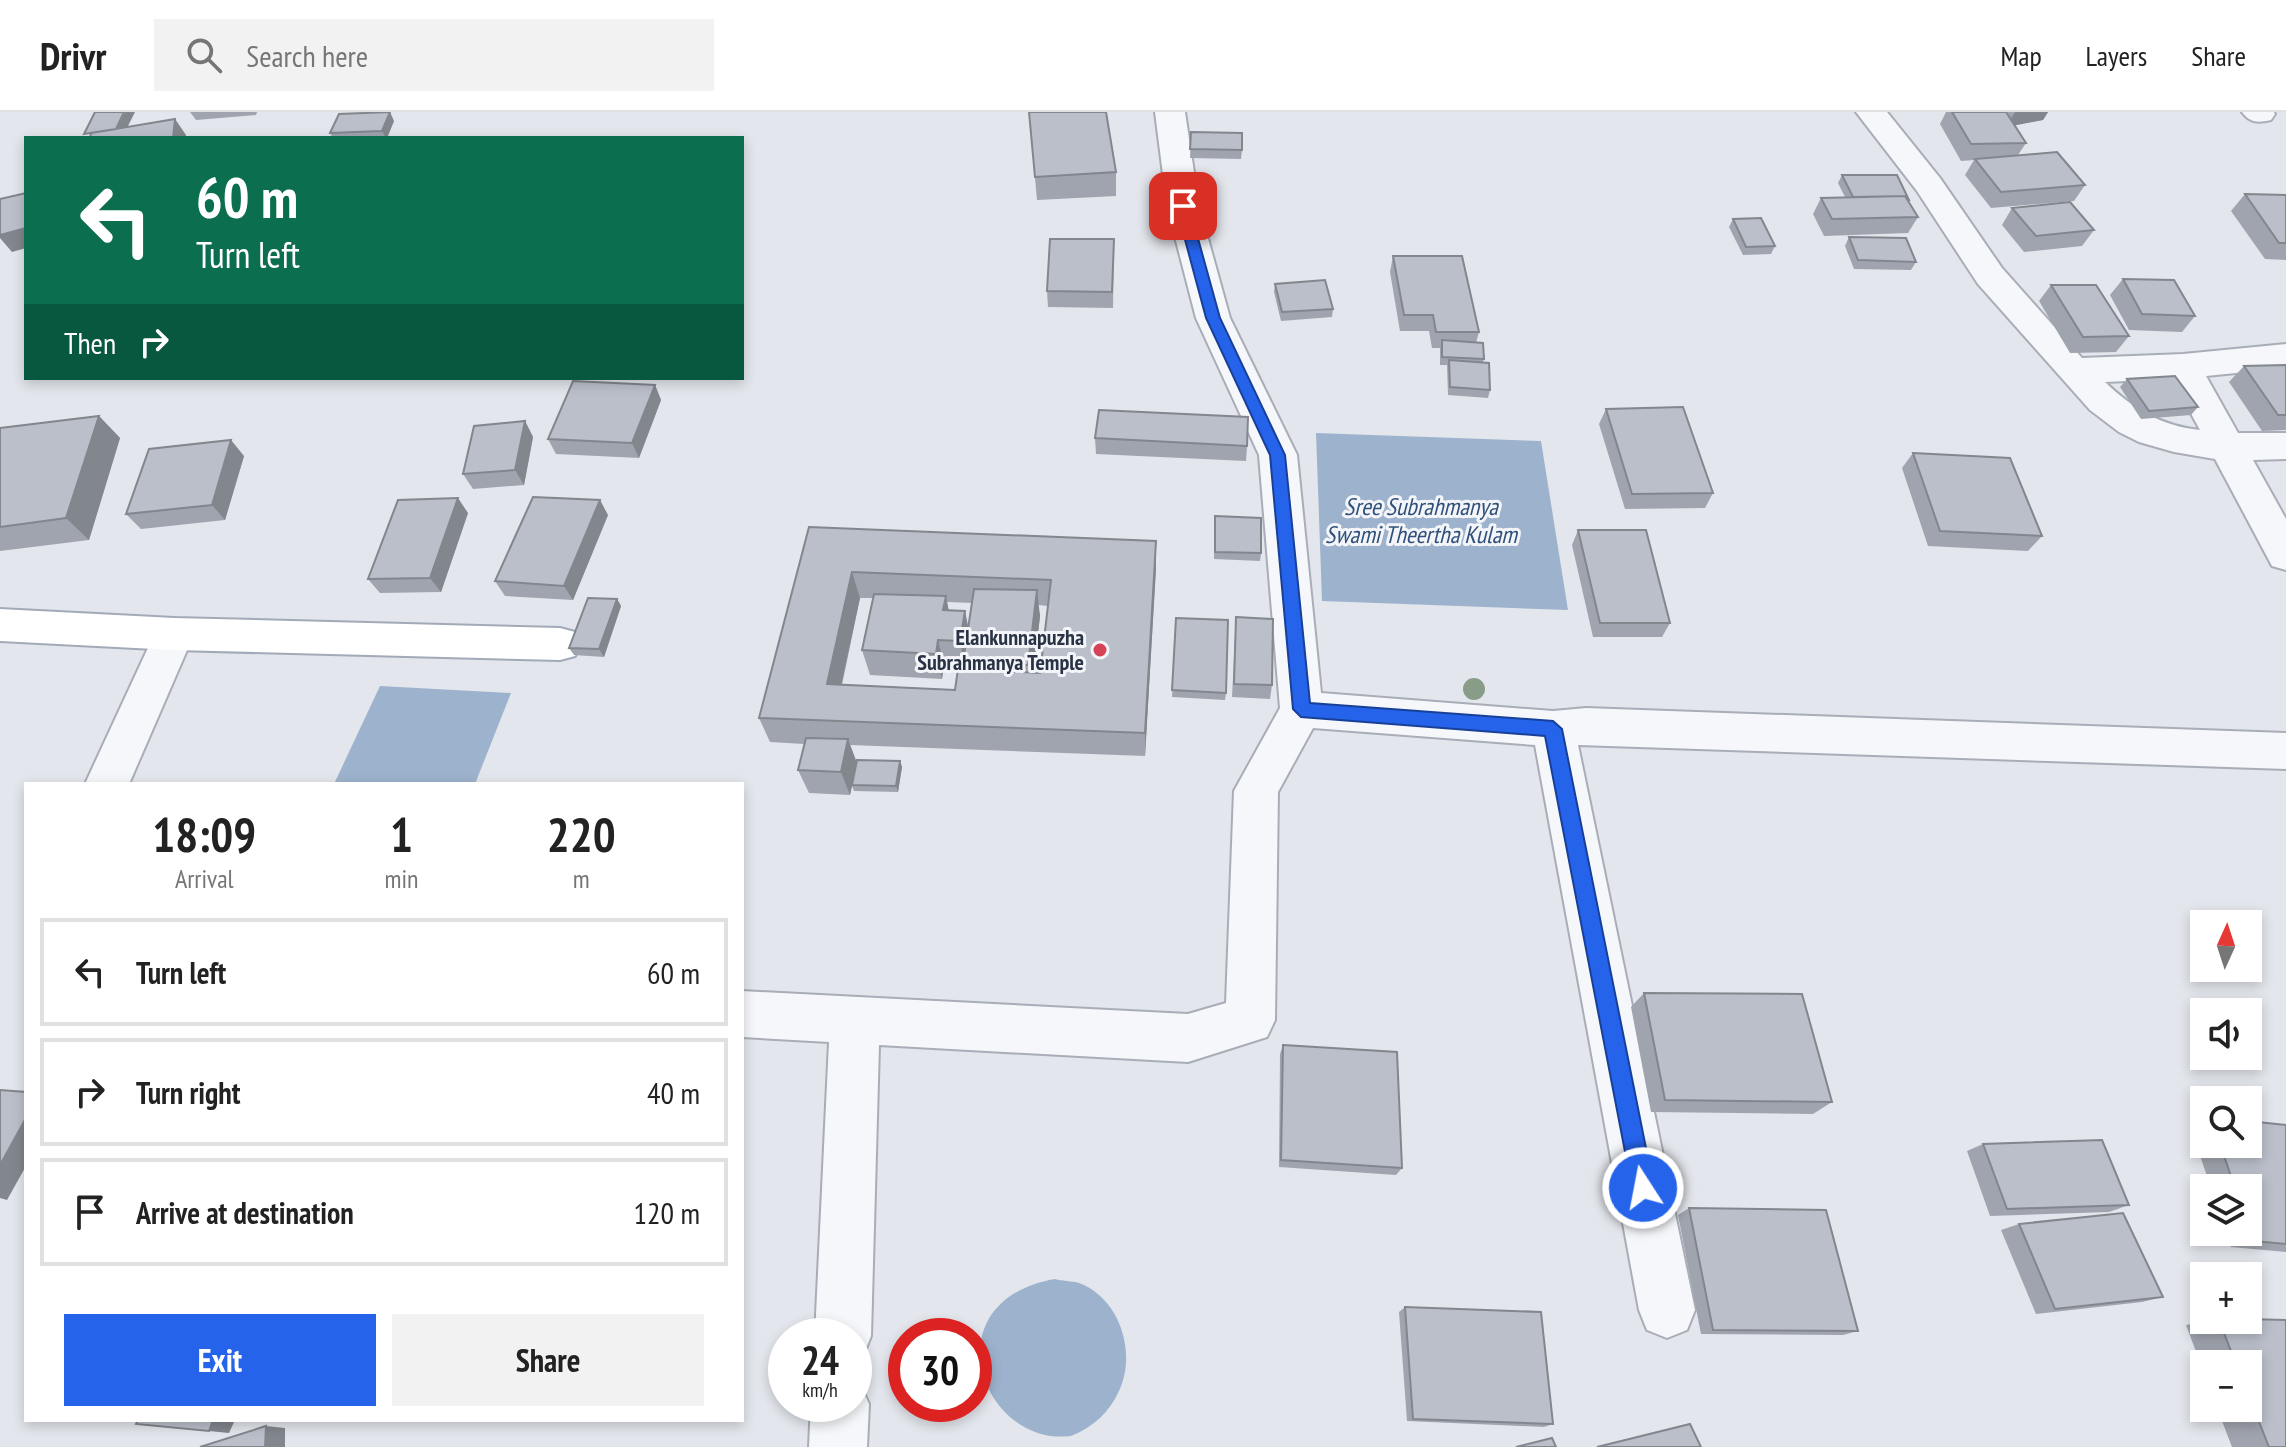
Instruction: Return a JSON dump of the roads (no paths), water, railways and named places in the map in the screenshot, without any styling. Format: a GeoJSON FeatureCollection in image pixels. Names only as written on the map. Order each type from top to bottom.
{"type":"FeatureCollection","features":[{"type":"Feature","properties":{"kind":"main road"},"geometry":{"type":"LineString","coordinates":[[0,625],[174,634],[560,644]]}},
{"type":"Feature","properties":{"kind":"street"},"geometry":{"type":"LineString","coordinates":[[744,1014],[1188,1038],[1250,1020],[1256,791],[1301,709],[1278,455],[1213,318],[1183,206],[1170,112]]}},
{"type":"Feature","properties":{"kind":"street"},"geometry":{"type":"LineString","coordinates":[[1871,112],[1929,185],[1990,276],[2073,371],[2115,411],[2143,429],[2172,440],[2229,447],[2286,446]]}},
{"type":"Feature","properties":{"kind":"street"},"geometry":{"type":"LineString","coordinates":[[2073,371],[2183,366],[2286,356]]}},
{"type":"Feature","properties":{"kind":"street"},"geometry":{"type":"LineString","coordinates":[[2183,366],[2286,555]]}},
{"type":"Feature","properties":{"kind":"street"},"geometry":{"type":"LineString","coordinates":[[108,782],[174,634]]}},
{"type":"Feature","properties":{"kind":"street"},"geometry":{"type":"LineString","coordinates":[[1301,709],[1553,729],[1602,727],[2286,751]]}},
{"type":"Feature","properties":{"kind":"street"},"geometry":{"type":"LineString","coordinates":[[1553,729],[1667,1310]]}},
{"type":"Feature","properties":{"kind":"street"},"geometry":{"type":"LineString","coordinates":[[844,1318],[855,1021]]}},
{"type":"Feature","properties":{"kind":"street"},"geometry":{"type":"LineString","coordinates":[[838,1447],[839,1422]]}},
{"type":"Feature","properties":{"kind":"water","name":"Sree Subrahmanya Swami Theertha Kulam"},"geometry":{"type":"Polygon","coordinates":[[[1316,433],[1541,441],[1568,610],[1322,601],[1316,433]]]}},
{"type":"Feature","properties":{"kind":"water"},"geometry":{"type":"Polygon","coordinates":[[[380,686],[511,693],[476,782],[335,782],[380,686]]]}},
{"type":"Feature","properties":{"kind":"water"},"geometry":{"type":"Polygon","coordinates":[[[1055,1279],[1079,1283],[1105,1301],[1121,1328],[1126,1360],[1119,1391],[1100,1418],[1071,1436],[1039,1433],[1013,1419],[992,1395],[990,1318],[1016,1293],[1055,1279]]]}},
{"type":"Feature","properties":{"kind":"place","name":"Elankunnapuzha Subrahmanya Temple"},"geometry":{"type":"Point","coordinates":[1100,650]}}]}
